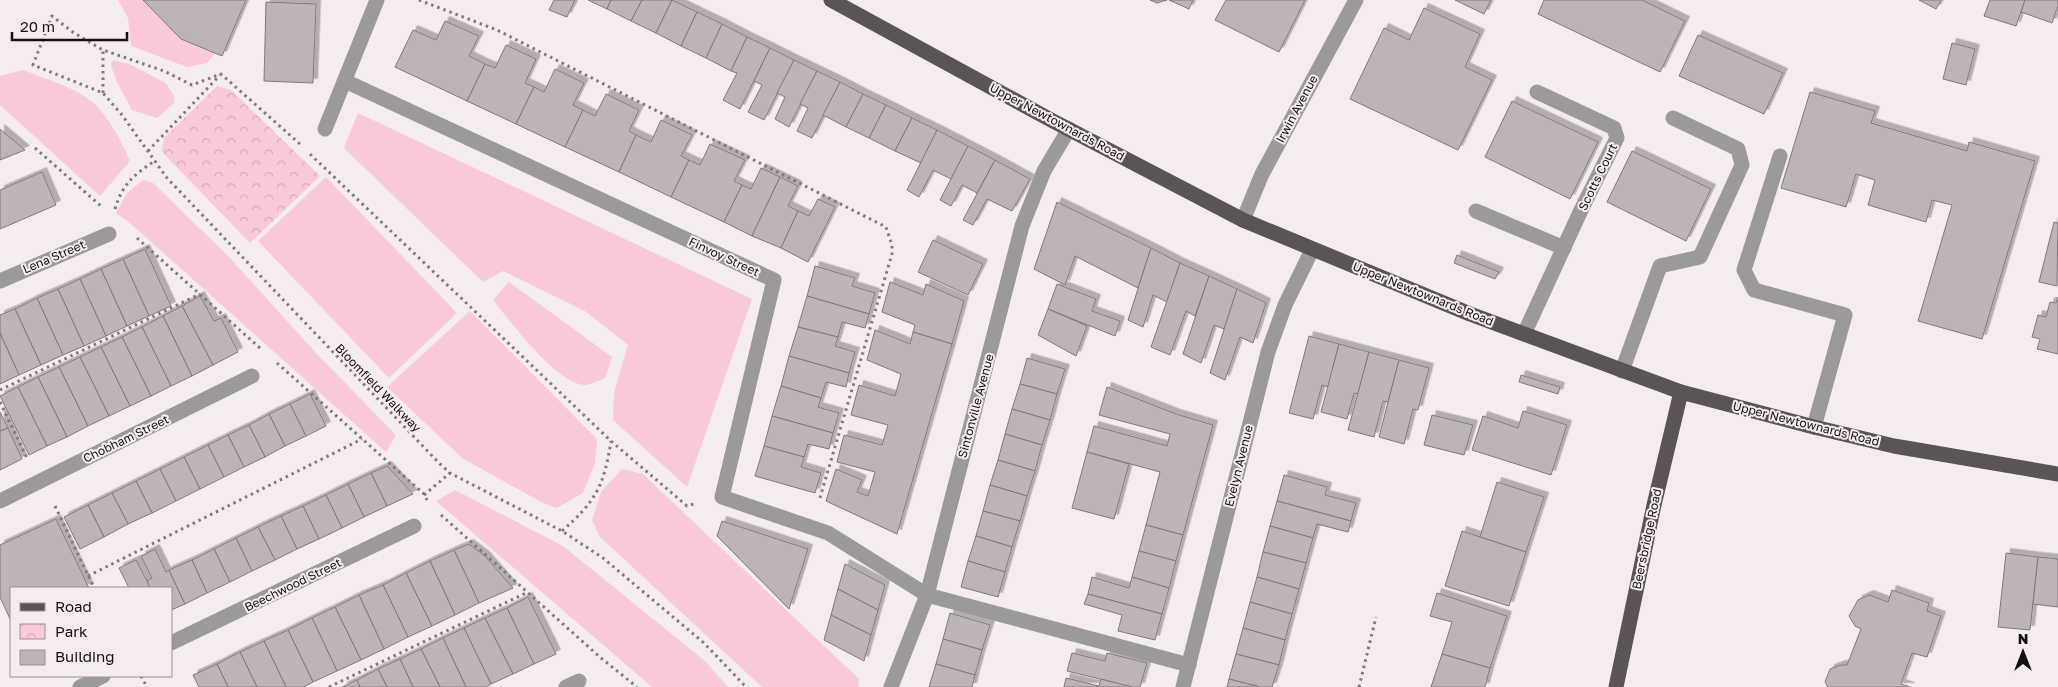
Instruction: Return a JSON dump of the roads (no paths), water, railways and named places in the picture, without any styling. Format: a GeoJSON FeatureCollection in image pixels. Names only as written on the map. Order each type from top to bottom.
{"type":"FeatureCollection","features":[{"type":"Feature","properties":{"kind":"main road","name":"Upper Newtownards Road"},"geometry":{"type":"LineString","coordinates":[[831,0],[1069,129],[1243,220],[1312,250],[1524,334],[1681,392],[1814,427],[1894,446],[2058,474]]}},
{"type":"Feature","properties":{"kind":"main road","name":"Beersbridge Road"},"geometry":{"type":"LineString","coordinates":[[1616,687],[1652,514],[1681,392]]}},
{"type":"Feature","properties":{"kind":"street"},"geometry":{"type":"LineString","coordinates":[[325,129],[377,0]]}},
{"type":"Feature","properties":{"kind":"street","name":"Irwin Avenue"},"geometry":{"type":"LineString","coordinates":[[1243,220],[1262,174],[1356,0]]}},
{"type":"Feature","properties":{"kind":"street","name":"Finvoy Street"},"geometry":{"type":"LineString","coordinates":[[345,81],[774,280],[722,497],[828,533],[927,595]]}},
{"type":"Feature","properties":{"kind":"street","name":"Scotts Court"},"geometry":{"type":"LineString","coordinates":[[1524,334],[1617,138],[1614,128],[1537,92]]}},
{"type":"Feature","properties":{"kind":"street"},"geometry":{"type":"LineString","coordinates":[[1622,371],[1660,266],[1700,257],[1742,165],[1738,149],[1672,118]]}},
{"type":"Feature","properties":{"kind":"street","name":"Sintonville Avenue"},"geometry":{"type":"LineString","coordinates":[[891,687],[927,595],[1022,226],[1044,171],[1069,129]]}},
{"type":"Feature","properties":{"kind":"street"},"geometry":{"type":"LineString","coordinates":[[1780,156],[1744,270],[1754,290],[1845,315],[1814,427]]}},
{"type":"Feature","properties":{"kind":"street"},"geometry":{"type":"LineString","coordinates":[[1476,211],[1564,248]]}},
{"type":"Feature","properties":{"kind":"street","name":"Lena Street"},"geometry":{"type":"LineString","coordinates":[[0,281],[109,234]]}},
{"type":"Feature","properties":{"kind":"street","name":"Evelyn Avenue"},"geometry":{"type":"LineString","coordinates":[[1182,687],[1268,352],[1285,305],[1312,250]]}},
{"type":"Feature","properties":{"kind":"street","name":"Chobham Street"},"geometry":{"type":"LineString","coordinates":[[0,501],[252,376]]}},
{"type":"Feature","properties":{"kind":"street","name":"Beechwood Street"},"geometry":{"type":"LineString","coordinates":[[172,643],[414,526]]}},
{"type":"Feature","properties":{"kind":"street"},"geometry":{"type":"LineString","coordinates":[[927,595],[1189,665]]}},
{"type":"Feature","properties":{"kind":"street"},"geometry":{"type":"LineString","coordinates":[[80,687],[101,677]]}}]}
